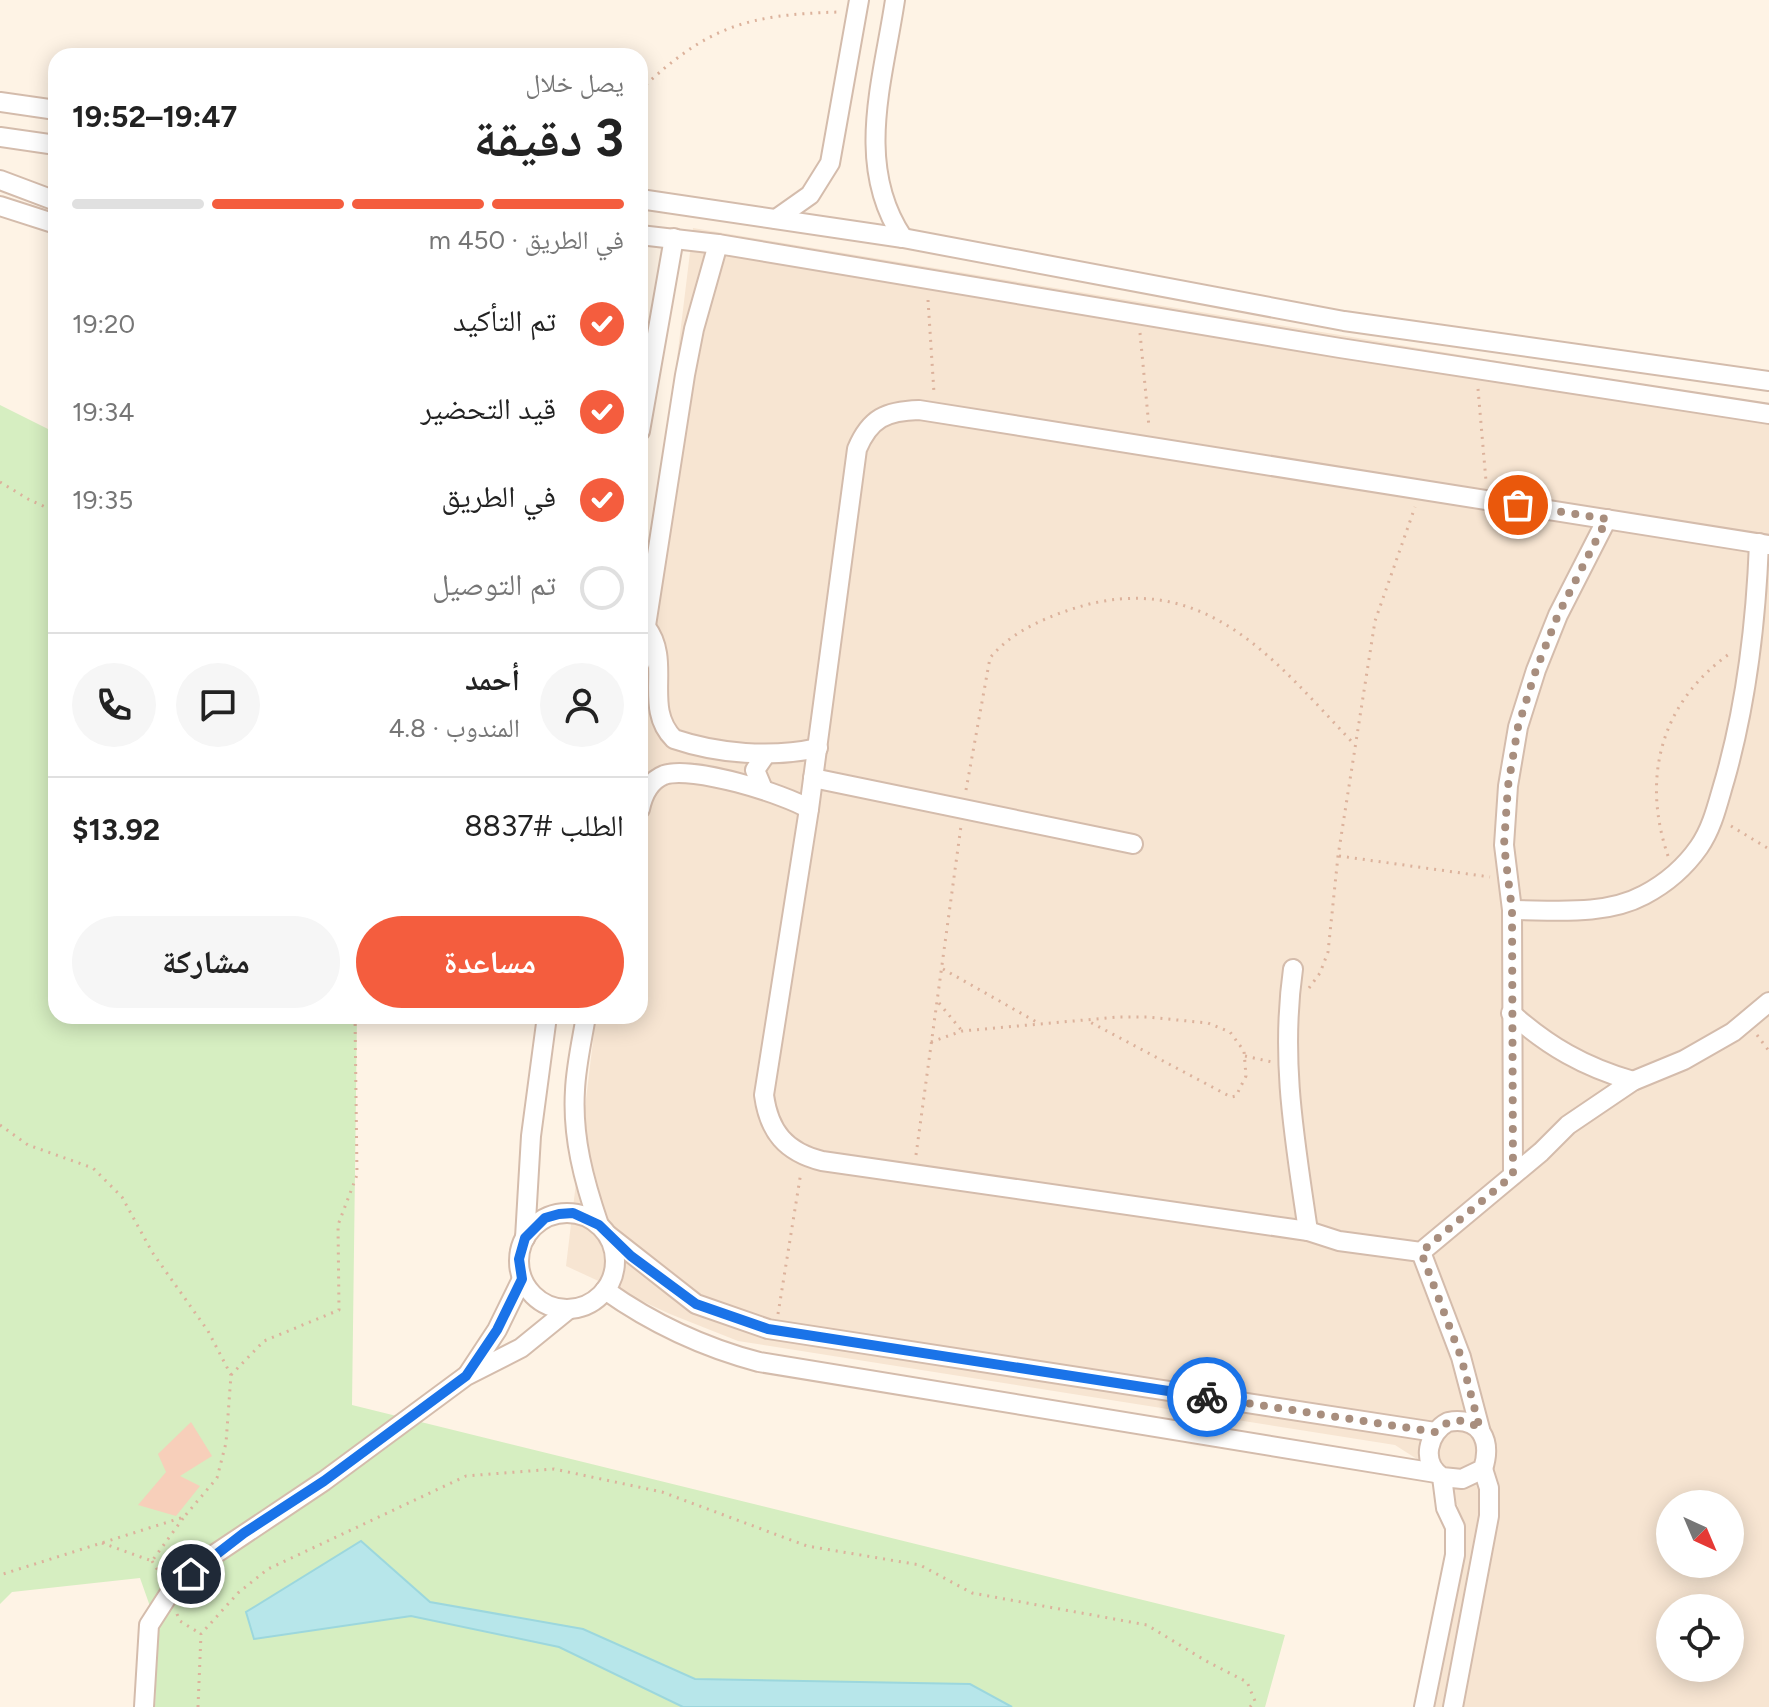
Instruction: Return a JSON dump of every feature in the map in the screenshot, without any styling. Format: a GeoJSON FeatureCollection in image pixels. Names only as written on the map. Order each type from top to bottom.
{"type":"FeatureCollection","features":[{"type":"Feature","properties":{"kind":"street"},"geometry":{"type":"LineString","coordinates":[[895,0],[874,156],[885,207],[903,238]]}},
{"type":"Feature","properties":{"kind":"street"},"geometry":{"type":"LineString","coordinates":[[776,219],[810,195],[830,163],[858,6]]}},
{"type":"Feature","properties":{"kind":"street"},"geometry":{"type":"LineString","coordinates":[[0,102],[48,109]]}},
{"type":"Feature","properties":{"kind":"street"},"geometry":{"type":"LineString","coordinates":[[0,137],[48,144]]}},
{"type":"Feature","properties":{"kind":"street"},"geometry":{"type":"LineString","coordinates":[[0,180],[48,198]]}},
{"type":"Feature","properties":{"kind":"street"},"geometry":{"type":"LineString","coordinates":[[648,200],[903,238],[1344,321],[1769,381]]}},
{"type":"Feature","properties":{"kind":"street"},"geometry":{"type":"LineString","coordinates":[[0,206],[48,221]]}},
{"type":"Feature","properties":{"kind":"street"},"geometry":{"type":"LineString","coordinates":[[648,236],[718,244],[1340,348],[1769,414]]}},
{"type":"Feature","properties":{"kind":"street"},"geometry":{"type":"LineString","coordinates":[[648,389],[674,238]]}},
{"type":"Feature","properties":{"kind":"street"},"geometry":{"type":"LineString","coordinates":[[648,614],[689,353],[718,244]]}},
{"type":"Feature","properties":{"kind":"street"},"geometry":{"type":"LineString","coordinates":[[664,304],[671,316],[678,319],[685,320],[698,313]]}},
{"type":"Feature","properties":{"kind":"street"},"geometry":{"type":"LineString","coordinates":[[1340,348],[1344,321]]}},
{"type":"Feature","properties":{"kind":"street"},"geometry":{"type":"LineString","coordinates":[[655,353],[671,350],[689,353]]}},
{"type":"Feature","properties":{"kind":"street"},"geometry":{"type":"LineString","coordinates":[[1512,910],[1607,908],[1643,896],[1675,875],[1700,846],[1714,816],[1734,745],[1753,637],[1764,544],[935,412],[897,410],[878,419],[864,431],[857,449],[818,748],[764,1095],[774,1132],[803,1157],[1308,1231],[1339,1241],[1421,1252],[1568,1125],[1633,1081],[1684,1060],[1733,1032],[1769,1002]]}},
{"type":"Feature","properties":{"kind":"street"},"geometry":{"type":"LineString","coordinates":[[1513,1175],[1512,910],[1504,845],[1508,786],[1518,727],[1558,615],[1607,519]]}},
{"type":"Feature","properties":{"kind":"street"},"geometry":{"type":"LineString","coordinates":[[648,630],[659,654],[658,717],[674,739],[700,746],[766,754],[818,748]]}},
{"type":"Feature","properties":{"kind":"street"},"geometry":{"type":"LineString","coordinates":[[699,776],[707,761],[700,746]]}},
{"type":"Feature","properties":{"kind":"street"},"geometry":{"type":"LineString","coordinates":[[763,789],[755,770],[766,754]]}},
{"type":"Feature","properties":{"kind":"street"},"geometry":{"type":"LineString","coordinates":[[648,788],[661,776],[671,773],[699,776],[763,789],[795,800],[809,809]]}},
{"type":"Feature","properties":{"kind":"street"},"geometry":{"type":"LineString","coordinates":[[813,778],[1133,844]]}},
{"type":"Feature","properties":{"kind":"street"},"geometry":{"type":"LineString","coordinates":[[1293,969],[1288,1006],[1287,1066],[1308,1231]]}},
{"type":"Feature","properties":{"kind":"street"},"geometry":{"type":"LineString","coordinates":[[1511,1013],[1537,1037],[1566,1056],[1599,1071],[1633,1081]]}},
{"type":"Feature","properties":{"kind":"street"},"geometry":{"type":"LineString","coordinates":[[546,1024],[531,1136],[525,1238],[519,1259],[522,1279],[533,1296],[550,1306],[569,1309],[589,1304],[605,1290],[615,1263],[584,1181],[576,1135],[575,1089],[585,1024]]}},
{"type":"Feature","properties":{"kind":"street"},"geometry":{"type":"LineString","coordinates":[[525,1238],[545,1218],[573,1213],[603,1230],[696,1304],[731,1318],[776,1330],[1435,1432]]}},
{"type":"Feature","properties":{"kind":"street"},"geometry":{"type":"LineString","coordinates":[[1421,1252],[1461,1357],[1480,1429],[1488,1445],[1483,1469],[1489,1488],[1489,1516],[1453,1707]]}},
{"type":"Feature","properties":{"kind":"street"},"geometry":{"type":"LineString","coordinates":[[466,1376],[497,1330],[522,1279]]}},
{"type":"Feature","properties":{"kind":"street"},"geometry":{"type":"LineString","coordinates":[[605,1290],[679,1335],[714,1350],[759,1362],[1462,1479],[1483,1469]]}},
{"type":"Feature","properties":{"kind":"street"},"geometry":{"type":"LineString","coordinates":[[144,1707],[149,1625],[169,1594],[206,1560],[324,1481],[466,1376],[521,1348],[569,1309]]}},
{"type":"Feature","properties":{"kind":"street"},"geometry":{"type":"LineString","coordinates":[[1424,1707],[1455,1555],[1455,1527],[1429,1453],[1435,1432],[1448,1422],[1465,1421],[1480,1429]]}},
{"type":"Feature","properties":{"kind":"path"},"geometry":{"type":"LineString","coordinates":[[648,83],[682,53],[731,26],[787,13],[858,6]]}},
{"type":"Feature","properties":{"kind":"path"},"geometry":{"type":"LineString","coordinates":[[928,300],[935,412]]}},
{"type":"Feature","properties":{"kind":"path"},"geometry":{"type":"LineString","coordinates":[[1140,333],[1151,447]]}},
{"type":"Feature","properties":{"kind":"path"},"geometry":{"type":"LineString","coordinates":[[1478,387],[1488,500]]}},
{"type":"Feature","properties":{"kind":"path"},"geometry":{"type":"LineString","coordinates":[[0,482],[48,508]]}},
{"type":"Feature","properties":{"kind":"path"},"geometry":{"type":"LineString","coordinates":[[1288,1006],[1306,992],[1320,973],[1328,952],[1338,856],[1375,621],[1421,490]]}},
{"type":"Feature","properties":{"kind":"path"},"geometry":{"type":"LineString","coordinates":[[913,1175],[963,809],[990,658],[998,648],[1044,618],[1087,604],[1127,600],[1163,601],[1203,612],[1236,630],[1271,655],[1355,745]]}},
{"type":"Feature","properties":{"kind":"path"},"geometry":{"type":"LineString","coordinates":[[1675,875],[1657,823],[1657,767],[1665,740],[1674,714],[1707,669],[1753,637]]}},
{"type":"Feature","properties":{"kind":"path"},"geometry":{"type":"LineString","coordinates":[[1714,816],[1769,849]]}},
{"type":"Feature","properties":{"kind":"path"},"geometry":{"type":"LineString","coordinates":[[1338,856],[1506,879]]}},
{"type":"Feature","properties":{"kind":"path"},"geometry":{"type":"LineString","coordinates":[[941,968],[1040,1024]]}},
{"type":"Feature","properties":{"kind":"path"},"geometry":{"type":"LineString","coordinates":[[937,1001],[962,1031]]}},
{"type":"Feature","properties":{"kind":"path"},"geometry":{"type":"LineString","coordinates":[[931,1042],[962,1031],[1040,1024],[1147,1017],[1219,1026],[1238,1041],[1245,1056],[1246,1076],[1237,1095],[1232,1097],[1088,1021]]}},
{"type":"Feature","properties":{"kind":"path"},"geometry":{"type":"LineString","coordinates":[[231,1375],[264,1341],[339,1310],[338,1225],[357,1175],[355,1024]]}},
{"type":"Feature","properties":{"kind":"path"},"geometry":{"type":"LineString","coordinates":[[1245,1056],[1287,1066]]}},
{"type":"Feature","properties":{"kind":"path"},"geometry":{"type":"LineString","coordinates":[[0,1125],[28,1145],[93,1168],[122,1197],[152,1252],[208,1331],[231,1375],[226,1443],[217,1478],[152,1561],[102,1543]]}},
{"type":"Feature","properties":{"kind":"path"},"geometry":{"type":"LineString","coordinates":[[776,1330],[803,1157]]}},
{"type":"Feature","properties":{"kind":"path"},"geometry":{"type":"LineString","coordinates":[[198,1707],[201,1634],[238,1593],[268,1569],[466,1476],[554,1469],[662,1492],[807,1546],[920,1565],[972,1593],[1147,1625],[1247,1682],[1255,1701],[1250,1707]]}},
{"type":"Feature","properties":{"kind":"path"},"geometry":{"type":"LineString","coordinates":[[0,1575],[184,1517]]}},
{"type":"Feature","properties":{"kind":"shaded area"},"geometry":{"type":"Polygon","coordinates":[[[693,228],[1769,406],[1769,1707],[1433,1707],[1458,1554],[1458,1506],[1420,1461],[1395,1445],[738,1341],[670,1314],[566,1266],[595,1024],[648,1024],[648,596],[693,228]]]}},
{"type":"Feature","properties":{"kind":"green space"},"geometry":{"type":"Polygon","coordinates":[[[0,405],[48,429],[48,1024],[357,1024],[352,1405],[1285,1635],[1265,1707],[155,1707],[158,1629],[140,1578],[12,1592],[0,1604],[0,405]]]}},
{"type":"Feature","properties":{"kind":"water"},"geometry":{"type":"Polygon","coordinates":[[[361,1541],[430,1602],[583,1629],[695,1679],[970,1684],[1012,1707],[683,1707],[559,1647],[411,1616],[254,1639],[246,1612],[361,1541]]]}},
{"type":"Feature","properties":{"kind":"building"},"geometry":{"type":"Polygon","coordinates":[[[191,1422],[212,1456],[180,1476],[200,1486],[176,1516],[138,1505],[166,1472],[158,1454],[191,1422]]]}},
{"type":"Feature","properties":{"kind":"way so far"},"geometry":{"type":"LineString","coordinates":[[1207,1397],[1435,1432],[1448,1422],[1457,1420],[1480,1429],[1461,1357],[1421,1252],[1513,1175],[1512,910],[1504,845],[1508,786],[1518,727],[1536,670],[1558,615],[1607,519],[1518,505]]}},
{"type":"Feature","properties":{"kind":"route"},"geometry":{"type":"LineString","coordinates":[[191,1574],[206,1560],[324,1481],[466,1376],[497,1330],[522,1279],[519,1259],[525,1238],[545,1218],[559,1214],[573,1213],[587,1217],[631,1256],[696,1304],[768,1329],[1207,1397]]}}]}
